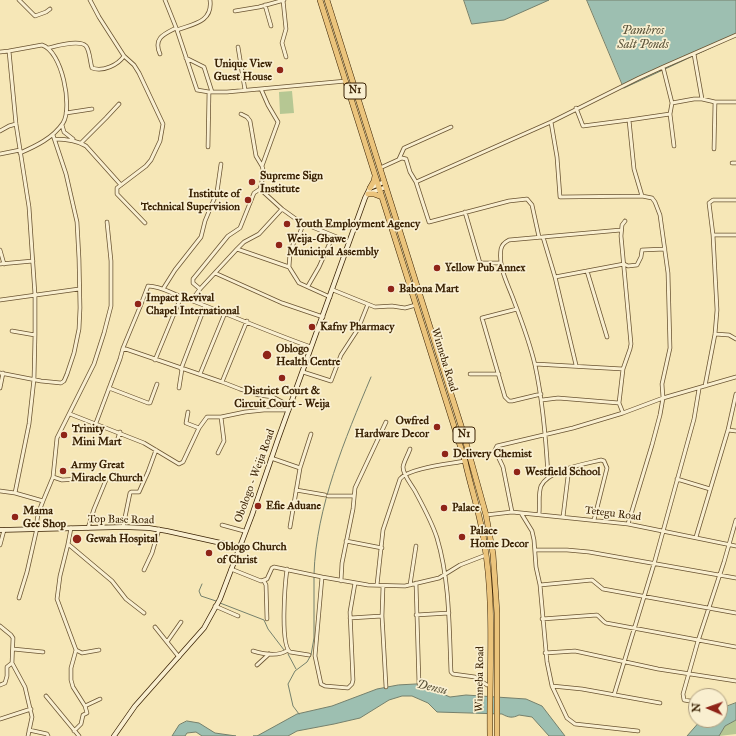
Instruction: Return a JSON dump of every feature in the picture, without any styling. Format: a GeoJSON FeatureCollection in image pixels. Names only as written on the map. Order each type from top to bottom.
{"type":"FeatureCollection","features":[{"type":"Feature","properties":{"kind":"highway","name":"Winneba Road"},"geometry":{"type":"LineString","coordinates":[[320,0],[465,461],[479,514],[486,555],[490,613],[490,736]]}},
{"type":"Feature","properties":{"kind":"highway","name":"Winneba Road"},"geometry":{"type":"LineString","coordinates":[[327,0],[463,432],[486,514],[495,573],[497,613],[497,736]]}},
{"type":"Feature","properties":{"kind":"highway"},"geometry":{"type":"LineString","coordinates":[[328,28],[332,27],[334,23]]}},
{"type":"Feature","properties":{"kind":"highway"},"geometry":{"type":"LineString","coordinates":[[370,188],[374,181],[375,173]]}},
{"type":"Feature","properties":{"kind":"highway"},"geometry":{"type":"LineString","coordinates":[[367,195],[377,195],[382,197]]}},
{"type":"Feature","properties":{"kind":"highway"},"geometry":{"type":"LineString","coordinates":[[411,291],[418,289]]}},
{"type":"Feature","properties":{"kind":"street"},"geometry":{"type":"LineString","coordinates":[[19,0],[35,16],[50,9]]}},
{"type":"Feature","properties":{"kind":"street"},"geometry":{"type":"LineString","coordinates":[[90,0],[124,56],[134,65],[139,73],[163,124],[160,141],[151,160],[146,166],[116,188],[117,194],[145,223]]}},
{"type":"Feature","properties":{"kind":"street"},"geometry":{"type":"LineString","coordinates":[[165,0],[196,90],[211,92],[245,90],[346,81]]}},
{"type":"Feature","properties":{"kind":"street"},"geometry":{"type":"LineString","coordinates":[[160,54],[158,40],[167,33],[204,19],[211,8],[210,0]]}},
{"type":"Feature","properties":{"kind":"street"},"geometry":{"type":"LineString","coordinates":[[235,11],[284,0],[286,29],[282,43],[286,57]]}},
{"type":"Feature","properties":{"kind":"street"},"geometry":{"type":"LineString","coordinates":[[264,5],[271,26]]}},
{"type":"Feature","properties":{"kind":"street"},"geometry":{"type":"LineString","coordinates":[[416,182],[551,122],[576,108],[736,35]]}},
{"type":"Feature","properties":{"kind":"street"},"geometry":{"type":"LineString","coordinates":[[48,48],[71,43],[82,44],[87,48],[92,68],[96,69],[115,65],[124,56]]}},
{"type":"Feature","properties":{"kind":"street"},"geometry":{"type":"LineString","coordinates":[[0,52],[42,45],[48,48],[56,59],[62,72],[65,87],[66,113],[65,119],[54,137]]}},
{"type":"Feature","properties":{"kind":"street"},"geometry":{"type":"LineString","coordinates":[[238,47],[245,90]]}},
{"type":"Feature","properties":{"kind":"street"},"geometry":{"type":"LineString","coordinates":[[9,51],[16,124],[29,207],[35,295],[34,379],[29,424],[15,493]]}},
{"type":"Feature","properties":{"kind":"street"},"geometry":{"type":"LineString","coordinates":[[694,54],[702,99]]}},
{"type":"Feature","properties":{"kind":"street"},"geometry":{"type":"LineString","coordinates":[[186,58],[204,67],[211,92],[208,147]]}},
{"type":"Feature","properties":{"kind":"street"},"geometry":{"type":"LineString","coordinates":[[663,68],[672,103],[670,114],[674,146]]}},
{"type":"Feature","properties":{"kind":"street"},"geometry":{"type":"LineString","coordinates":[[261,89],[278,122],[262,166]]}},
{"type":"Feature","properties":{"kind":"street"},"geometry":{"type":"LineString","coordinates":[[672,103],[702,99],[715,102],[736,102]]}},
{"type":"Feature","properties":{"kind":"street"},"geometry":{"type":"LineString","coordinates":[[714,149],[715,102]]}},
{"type":"Feature","properties":{"kind":"street"},"geometry":{"type":"LineString","coordinates":[[81,143],[119,104]]}},
{"type":"Feature","properties":{"kind":"street"},"geometry":{"type":"LineString","coordinates":[[576,108],[583,126],[670,114]]}},
{"type":"Feature","properties":{"kind":"street"},"geometry":{"type":"LineString","coordinates":[[66,113],[92,109]]}},
{"type":"Feature","properties":{"kind":"street"},"geometry":{"type":"LineString","coordinates":[[200,289],[193,283],[193,279],[228,236],[240,228],[254,193],[260,189],[264,176],[262,166],[256,156],[250,121],[242,114]]}},
{"type":"Feature","properties":{"kind":"street"},"geometry":{"type":"LineString","coordinates":[[629,120],[634,169],[642,196]]}},
{"type":"Feature","properties":{"kind":"street"},"geometry":{"type":"LineString","coordinates":[[551,122],[557,157],[560,197],[642,196],[652,198],[660,216],[668,273],[670,348],[662,384],[663,398],[652,445],[628,524]]}},
{"type":"Feature","properties":{"kind":"street"},"geometry":{"type":"LineString","coordinates":[[0,131],[8,126],[16,124]]}},
{"type":"Feature","properties":{"kind":"street"},"geometry":{"type":"LineString","coordinates":[[62,125],[64,132],[74,140]]}},
{"type":"Feature","properties":{"kind":"street"},"geometry":{"type":"LineString","coordinates":[[398,160],[404,148],[451,127]]}},
{"type":"Feature","properties":{"kind":"street"},"geometry":{"type":"LineString","coordinates":[[0,154],[20,152],[54,137],[74,140],[86,146],[121,185]]}},
{"type":"Feature","properties":{"kind":"street"},"geometry":{"type":"LineString","coordinates":[[0,388],[2,373],[58,383],[64,381],[74,353],[79,329],[80,308],[77,222],[66,174],[54,137]]}},
{"type":"Feature","properties":{"kind":"street"},"geometry":{"type":"LineString","coordinates":[[380,168],[402,158],[406,159],[410,172],[416,182],[429,222],[515,200],[527,199],[532,205],[555,277],[576,366]]}},
{"type":"Feature","properties":{"kind":"street"},"geometry":{"type":"LineString","coordinates":[[164,289],[175,270],[201,237],[205,221],[217,192],[221,164]]}},
{"type":"Feature","properties":{"kind":"street"},"geometry":{"type":"LineString","coordinates":[[367,195],[385,184]]}},
{"type":"Feature","properties":{"kind":"street"},"geometry":{"type":"LineString","coordinates":[[370,188],[379,187]]}},
{"type":"Feature","properties":{"kind":"street","name":"Obologo - Weija Road"},"geometry":{"type":"LineString","coordinates":[[114,736],[132,710],[204,628],[225,587],[349,242],[370,188]]}},
{"type":"Feature","properties":{"kind":"street"},"geometry":{"type":"LineString","coordinates":[[260,189],[282,209],[303,224],[349,242]]}},
{"type":"Feature","properties":{"kind":"street"},"geometry":{"type":"LineString","coordinates":[[705,386],[715,334],[717,297],[713,235],[709,203],[713,200],[736,200]]}},
{"type":"Feature","properties":{"kind":"street"},"geometry":{"type":"LineString","coordinates":[[192,300],[236,249],[244,242],[259,234],[282,209]]}},
{"type":"Feature","properties":{"kind":"street"},"geometry":{"type":"LineString","coordinates":[[464,212],[480,263],[501,263]]}},
{"type":"Feature","properties":{"kind":"street"},"geometry":{"type":"LineString","coordinates":[[623,413],[619,403],[623,369],[631,344],[621,230],[625,221]]}},
{"type":"Feature","properties":{"kind":"street"},"geometry":{"type":"LineString","coordinates":[[20,598],[28,572],[38,528],[38,512],[53,477],[57,438],[94,364],[111,306],[111,261],[107,222]]}},
{"type":"Feature","properties":{"kind":"street"},"geometry":{"type":"LineString","coordinates":[[303,224],[290,253],[289,267],[299,283],[330,297]]}},
{"type":"Feature","properties":{"kind":"street"},"geometry":{"type":"LineString","coordinates":[[539,514],[541,487],[548,476],[546,434],[542,400],[535,364],[527,336],[505,280],[501,263],[501,248],[509,240],[621,230]]}},
{"type":"Feature","properties":{"kind":"street"},"geometry":{"type":"LineString","coordinates":[[713,235],[736,236]]}},
{"type":"Feature","properties":{"kind":"street"},"geometry":{"type":"LineString","coordinates":[[308,286],[318,271],[333,236]]}},
{"type":"Feature","properties":{"kind":"street"},"geometry":{"type":"LineString","coordinates":[[236,249],[289,267]]}},
{"type":"Feature","properties":{"kind":"street"},"geometry":{"type":"LineString","coordinates":[[555,277],[624,264],[628,266],[637,265],[641,257],[642,250],[665,249]]}},
{"type":"Feature","properties":{"kind":"street"},"geometry":{"type":"LineString","coordinates":[[0,250],[4,264]]}},
{"type":"Feature","properties":{"kind":"street"},"geometry":{"type":"LineString","coordinates":[[0,264],[33,261]]}},
{"type":"Feature","properties":{"kind":"street"},"geometry":{"type":"LineString","coordinates":[[587,271],[607,337]]}},
{"type":"Feature","properties":{"kind":"street"},"geometry":{"type":"LineString","coordinates":[[215,273],[282,303],[323,317]]}},
{"type":"Feature","properties":{"kind":"street"},"geometry":{"type":"LineString","coordinates":[[96,423],[123,348],[148,286],[164,289],[181,297],[247,321],[311,347]]}},
{"type":"Feature","properties":{"kind":"street"},"geometry":{"type":"LineString","coordinates":[[0,300],[79,289]]}},
{"type":"Feature","properties":{"kind":"street"},"geometry":{"type":"LineString","coordinates":[[333,290],[377,308],[392,306],[405,308],[416,305]]}},
{"type":"Feature","properties":{"kind":"street"},"geometry":{"type":"LineString","coordinates":[[155,360],[181,297]]}},
{"type":"Feature","properties":{"kind":"street"},"geometry":{"type":"LineString","coordinates":[[302,372],[331,381],[341,355],[358,329],[368,304]]}},
{"type":"Feature","properties":{"kind":"street"},"geometry":{"type":"LineString","coordinates":[[179,388],[182,369],[205,306]]}},
{"type":"Feature","properties":{"kind":"street"},"geometry":{"type":"LineString","coordinates":[[517,309],[482,318],[505,397],[509,401],[512,401],[541,394]]}},
{"type":"Feature","properties":{"kind":"street"},"geometry":{"type":"LineString","coordinates":[[200,374],[225,313]]}},
{"type":"Feature","properties":{"kind":"street"},"geometry":{"type":"LineString","coordinates":[[222,382],[247,321]]}},
{"type":"Feature","properties":{"kind":"street"},"geometry":{"type":"LineString","coordinates":[[12,331],[35,335]]}},
{"type":"Feature","properties":{"kind":"street"},"geometry":{"type":"LineString","coordinates":[[715,334],[729,335],[736,338]]}},
{"type":"Feature","properties":{"kind":"street"},"geometry":{"type":"LineString","coordinates":[[123,348],[259,395],[273,398],[289,408]]}},
{"type":"Feature","properties":{"kind":"street"},"geometry":{"type":"LineString","coordinates":[[535,364],[623,369]]}},
{"type":"Feature","properties":{"kind":"street"},"geometry":{"type":"LineString","coordinates":[[470,374],[499,374]]}},
{"type":"Feature","properties":{"kind":"street"},"geometry":{"type":"LineString","coordinates":[[512,512],[503,467],[495,448],[497,446],[573,428],[623,413],[663,398],[699,389],[736,377]]}},
{"type":"Feature","properties":{"kind":"street"},"geometry":{"type":"LineString","coordinates":[[109,388],[150,403],[158,384]]}},
{"type":"Feature","properties":{"kind":"street"},"geometry":{"type":"LineString","coordinates":[[614,695],[654,564],[662,530],[694,419],[699,389]]}},
{"type":"Feature","properties":{"kind":"street"},"geometry":{"type":"LineString","coordinates":[[696,537],[728,430],[736,394]]}},
{"type":"Feature","properties":{"kind":"street"},"geometry":{"type":"LineString","coordinates":[[542,400],[558,398],[619,403]]}},
{"type":"Feature","properties":{"kind":"street"},"geometry":{"type":"LineString","coordinates":[[70,414],[120,432],[181,464],[199,428],[207,417],[221,417],[252,411],[289,408]]}},
{"type":"Feature","properties":{"kind":"street"},"geometry":{"type":"LineString","coordinates":[[188,412],[186,422],[199,428]]}},
{"type":"Feature","properties":{"kind":"street"},"geometry":{"type":"LineString","coordinates":[[218,453],[224,441],[221,417]]}},
{"type":"Feature","properties":{"kind":"street"},"geometry":{"type":"LineString","coordinates":[[341,581],[342,563],[353,509],[355,488],[386,422]]}},
{"type":"Feature","properties":{"kind":"street"},"geometry":{"type":"LineString","coordinates":[[728,430],[736,431]]}},
{"type":"Feature","properties":{"kind":"street"},"geometry":{"type":"LineString","coordinates":[[116,444],[120,432]]}},
{"type":"Feature","properties":{"kind":"street"},"geometry":{"type":"LineString","coordinates":[[290,527],[300,468],[311,434]]}},
{"type":"Feature","properties":{"kind":"street"},"geometry":{"type":"LineString","coordinates":[[123,527],[130,494],[131,492],[139,492],[156,450]]}},
{"type":"Feature","properties":{"kind":"street"},"geometry":{"type":"LineString","coordinates":[[410,450],[403,467],[436,537],[444,574],[449,613],[451,672],[453,674],[475,677],[487,685]]}},
{"type":"Feature","properties":{"kind":"street"},"geometry":{"type":"LineString","coordinates":[[271,458],[300,468]]}},
{"type":"Feature","properties":{"kind":"street"},"geometry":{"type":"LineString","coordinates":[[548,476],[569,468],[601,460],[604,461],[607,468],[594,520]]}},
{"type":"Feature","properties":{"kind":"street"},"geometry":{"type":"LineString","coordinates":[[377,585],[382,548],[382,536],[400,479],[405,474],[424,468],[465,461]]}},
{"type":"Feature","properties":{"kind":"street"},"geometry":{"type":"LineString","coordinates":[[563,517],[569,468]]}},
{"type":"Feature","properties":{"kind":"street"},"geometry":{"type":"LineString","coordinates":[[53,477],[62,480],[79,479]]}},
{"type":"Feature","properties":{"kind":"street"},"geometry":{"type":"LineString","coordinates":[[677,479],[710,490]]}},
{"type":"Feature","properties":{"kind":"street"},"geometry":{"type":"LineString","coordinates":[[88,528],[106,480]]}},
{"type":"Feature","properties":{"kind":"street"},"geometry":{"type":"LineString","coordinates":[[296,490],[326,495],[354,496]]}},
{"type":"Feature","properties":{"kind":"street"},"geometry":{"type":"LineString","coordinates":[[0,491],[15,493],[43,501]]}},
{"type":"Feature","properties":{"kind":"street","name":"Tetegu Road"},"geometry":{"type":"LineString","coordinates":[[486,514],[512,512],[628,524],[736,546]]}},
{"type":"Feature","properties":{"kind":"street"},"geometry":{"type":"LineString","coordinates":[[521,513],[532,531],[536,550],[536,567],[540,585],[545,653],[552,686],[567,718],[575,724],[586,726],[638,730]]}},
{"type":"Feature","properties":{"kind":"street"},"geometry":{"type":"LineString","coordinates":[[688,700],[683,697],[689,673],[736,520]]}},
{"type":"Feature","properties":{"kind":"street"},"geometry":{"type":"LineString","coordinates":[[222,525],[244,531]]}},
{"type":"Feature","properties":{"kind":"street","name":"Top Base Road"},"geometry":{"type":"LineString","coordinates":[[2,530],[123,527],[159,529],[240,547]]}},
{"type":"Feature","properties":{"kind":"street"},"geometry":{"type":"LineString","coordinates":[[70,528],[57,599],[76,650],[71,668],[71,680],[73,687],[87,713],[83,715],[81,724],[74,731]]}},
{"type":"Feature","properties":{"kind":"street"},"geometry":{"type":"LineString","coordinates":[[144,570],[152,553],[159,529]]}},
{"type":"Feature","properties":{"kind":"street"},"geometry":{"type":"LineString","coordinates":[[0,545],[2,530]]}},
{"type":"Feature","properties":{"kind":"street"},"geometry":{"type":"LineString","coordinates":[[346,541],[382,548]]}},
{"type":"Feature","properties":{"kind":"street"},"geometry":{"type":"LineString","coordinates":[[68,544],[112,581],[126,599],[144,613]]}},
{"type":"Feature","properties":{"kind":"street"},"geometry":{"type":"LineString","coordinates":[[410,585],[416,546]]}},
{"type":"Feature","properties":{"kind":"street"},"geometry":{"type":"LineString","coordinates":[[536,550],[590,552],[736,578]]}},
{"type":"Feature","properties":{"kind":"street"},"geometry":{"type":"LineString","coordinates":[[264,581],[267,579],[272,568],[277,567],[355,584],[383,586],[410,585],[430,580],[460,565],[486,555]]}},
{"type":"Feature","properties":{"kind":"street"},"geometry":{"type":"LineString","coordinates":[[231,569],[264,581]]}},
{"type":"Feature","properties":{"kind":"street"},"geometry":{"type":"LineString","coordinates":[[287,569],[284,623],[288,650]]}},
{"type":"Feature","properties":{"kind":"street"},"geometry":{"type":"LineString","coordinates":[[322,577],[315,656],[321,684],[325,686],[348,688],[352,684],[354,674],[350,607],[355,584]]}},
{"type":"Feature","properties":{"kind":"street"},"geometry":{"type":"LineString","coordinates":[[540,585],[592,580],[603,589],[736,613]]}},
{"type":"Feature","properties":{"kind":"street"},"geometry":{"type":"LineString","coordinates":[[264,581],[266,585],[267,619]]}},
{"type":"Feature","properties":{"kind":"street"},"geometry":{"type":"LineString","coordinates":[[416,583],[419,684]]}},
{"type":"Feature","properties":{"kind":"street"},"geometry":{"type":"LineString","coordinates":[[383,586],[382,616],[386,687]]}},
{"type":"Feature","properties":{"kind":"street"},"geometry":{"type":"LineString","coordinates":[[216,606],[238,616]]}},
{"type":"Feature","properties":{"kind":"street"},"geometry":{"type":"LineString","coordinates":[[416,615],[449,613]]}},
{"type":"Feature","properties":{"kind":"street"},"geometry":{"type":"LineString","coordinates":[[542,619],[597,615],[600,617],[602,622],[606,623],[736,647]]}},
{"type":"Feature","properties":{"kind":"street"},"geometry":{"type":"LineString","coordinates":[[350,618],[382,616]]}},
{"type":"Feature","properties":{"kind":"street"},"geometry":{"type":"LineString","coordinates":[[167,642],[181,622]]}},
{"type":"Feature","properties":{"kind":"street"},"geometry":{"type":"LineString","coordinates":[[0,626],[13,638],[12,663],[25,687],[32,717],[28,736]]}},
{"type":"Feature","properties":{"kind":"street"},"geometry":{"type":"LineString","coordinates":[[155,627],[179,657]]}},
{"type":"Feature","properties":{"kind":"street"},"geometry":{"type":"LineString","coordinates":[[13,649],[43,652]]}},
{"type":"Feature","properties":{"kind":"street"},"geometry":{"type":"LineString","coordinates":[[76,650],[82,653],[99,650]]}},
{"type":"Feature","properties":{"kind":"street"},"geometry":{"type":"LineString","coordinates":[[253,651],[261,654],[281,654],[288,650]]}},
{"type":"Feature","properties":{"kind":"street"},"geometry":{"type":"LineString","coordinates":[[288,650],[290,652],[309,655]]}},
{"type":"Feature","properties":{"kind":"street"},"geometry":{"type":"LineString","coordinates":[[545,653],[575,651],[658,668],[736,681]]}},
{"type":"Feature","properties":{"kind":"street"},"geometry":{"type":"LineString","coordinates":[[256,665],[269,654]]}},
{"type":"Feature","properties":{"kind":"street"},"geometry":{"type":"LineString","coordinates":[[0,686],[5,683],[8,676],[8,667],[12,663]]}},
{"type":"Feature","properties":{"kind":"street"},"geometry":{"type":"LineString","coordinates":[[552,686],[567,687],[660,703]]}},
{"type":"Feature","properties":{"kind":"street"},"geometry":{"type":"LineString","coordinates":[[46,696],[79,736]]}},
{"type":"Feature","properties":{"kind":"street"},"geometry":{"type":"LineString","coordinates":[[84,706],[100,699]]}},
{"type":"Feature","properties":{"kind":"street"},"geometry":{"type":"LineString","coordinates":[[0,719],[30,710]]}},
{"type":"Feature","properties":{"kind":"street"},"geometry":{"type":"LineString","coordinates":[[29,730],[47,734],[48,736]]}},
{"type":"Feature","properties":{"kind":"green space"},"geometry":{"type":"Polygon","coordinates":[[[292,91],[294,113],[280,114],[279,92],[292,91]]]}},
{"type":"Feature","properties":{"kind":"green space"},"geometry":{"type":"Polygon","coordinates":[[[736,720],[736,734],[719,736],[724,728],[728,728],[728,724],[736,720]]]}},
{"type":"Feature","properties":{"kind":"water"},"geometry":{"type":"Polygon","coordinates":[[[464,0],[549,0],[504,20],[472,24],[464,0]]]}},
{"type":"Feature","properties":{"kind":"water","name":"Pambros Salt Ponds"},"geometry":{"type":"Polygon","coordinates":[[[587,0],[736,0],[736,36],[624,88],[587,0]]]}},
{"type":"Feature","properties":{"kind":"water"},"geometry":{"type":"Polygon","coordinates":[[[419,684],[450,697],[466,695],[526,699],[542,706],[565,736],[549,736],[532,717],[519,715],[511,717],[502,714],[437,712],[428,703],[412,696],[402,696],[389,700],[360,718],[297,731],[288,736],[257,736],[297,714],[332,706],[377,689],[398,685],[419,684]]]}},
{"type":"Feature","properties":{"kind":"water"},"geometry":{"type":"Polygon","coordinates":[[[736,703],[736,720],[728,724],[728,706],[736,703]]]}},
{"type":"Feature","properties":{"kind":"water"},"geometry":{"type":"Polygon","coordinates":[[[187,721],[199,723],[215,733],[236,736],[202,736],[196,732],[187,733],[185,736],[172,736],[179,725],[187,721]]]}},
{"type":"Feature","properties":{"kind":"water"},"geometry":{"type":"Polygon","coordinates":[[[694,728],[724,728],[719,736],[687,736],[694,728]]]}},
{"type":"Feature","properties":{"kind":"waterway"},"geometry":{"type":"LineString","coordinates":[[314,574],[316,549],[326,499],[342,449],[371,377]]}},
{"type":"Feature","properties":{"kind":"waterway"},"geometry":{"type":"LineString","coordinates":[[299,714],[293,706],[288,684],[295,671],[307,662],[311,655],[314,638],[314,577]]}},
{"type":"Feature","properties":{"kind":"waterway"},"geometry":{"type":"LineString","coordinates":[[202,584],[199,591],[201,596],[216,601]]}},
{"type":"Feature","properties":{"kind":"waterway"},"geometry":{"type":"LineString","coordinates":[[220,603],[264,620],[268,629],[284,650]]}},
{"type":"Feature","properties":{"kind":"waterway"},"geometry":{"type":"LineString","coordinates":[[288,654],[296,669]]}},
{"type":"Feature","properties":{"kind":"place","name":"Unique View Guest House"},"geometry":{"type":"Point","coordinates":[280,70]}},
{"type":"Feature","properties":{"kind":"place","name":"Supreme Sign Institute"},"geometry":{"type":"Point","coordinates":[252,182]}},
{"type":"Feature","properties":{"kind":"place","name":"Institute of Technical Supervision"},"geometry":{"type":"Point","coordinates":[248,200]}},
{"type":"Feature","properties":{"kind":"place","name":"Youth Employment Agency"},"geometry":{"type":"Point","coordinates":[287,224]}},
{"type":"Feature","properties":{"kind":"place","name":"Weija-Gbawe Municipal Assembly"},"geometry":{"type":"Point","coordinates":[279,245]}},
{"type":"Feature","properties":{"kind":"place","name":"Yellow Pub Annex"},"geometry":{"type":"Point","coordinates":[437,268]}},
{"type":"Feature","properties":{"kind":"place","name":"Babona Mart"},"geometry":{"type":"Point","coordinates":[391,289]}},
{"type":"Feature","properties":{"kind":"place","name":"Impact Revival Chapel International"},"geometry":{"type":"Point","coordinates":[138,304]}},
{"type":"Feature","properties":{"kind":"place","name":"Kafny Pharmacy"},"geometry":{"type":"Point","coordinates":[312,327]}},
{"type":"Feature","properties":{"kind":"place","name":"Oblogo Health Centre"},"geometry":{"type":"Point","coordinates":[267,355]}},
{"type":"Feature","properties":{"kind":"place","name":"District Court & Circuit Court - Weija"},"geometry":{"type":"Point","coordinates":[282,378]}},
{"type":"Feature","properties":{"kind":"place","name":"Owfred Hardware Decor"},"geometry":{"type":"Point","coordinates":[437,427]}},
{"type":"Feature","properties":{"kind":"place","name":"Trinity Mini Mart"},"geometry":{"type":"Point","coordinates":[64,435]}},
{"type":"Feature","properties":{"kind":"place","name":"Delivery Chemist"},"geometry":{"type":"Point","coordinates":[445,454]}},
{"type":"Feature","properties":{"kind":"place","name":"Army Great Miracle Church"},"geometry":{"type":"Point","coordinates":[63,471]}},
{"type":"Feature","properties":{"kind":"place","name":"Westfield School"},"geometry":{"type":"Point","coordinates":[517,472]}},
{"type":"Feature","properties":{"kind":"place","name":"Efie Aduane"},"geometry":{"type":"Point","coordinates":[258,506]}},
{"type":"Feature","properties":{"kind":"place","name":"Palace"},"geometry":{"type":"Point","coordinates":[444,508]}},
{"type":"Feature","properties":{"kind":"place","name":"Mama Gee Shop"},"geometry":{"type":"Point","coordinates":[15,517]}},
{"type":"Feature","properties":{"kind":"place","name":"Palace Home Decor"},"geometry":{"type":"Point","coordinates":[462,537]}},
{"type":"Feature","properties":{"kind":"place","name":"Gewah Hospital"},"geometry":{"type":"Point","coordinates":[77,539]}},
{"type":"Feature","properties":{"kind":"place","name":"Oblogo Church of Christ"},"geometry":{"type":"Point","coordinates":[209,553]}},
{"type":"Feature","properties":{"kind":"water label","name":"Densu"},"geometry":{"type":"Point","coordinates":[432,688]}}]}
